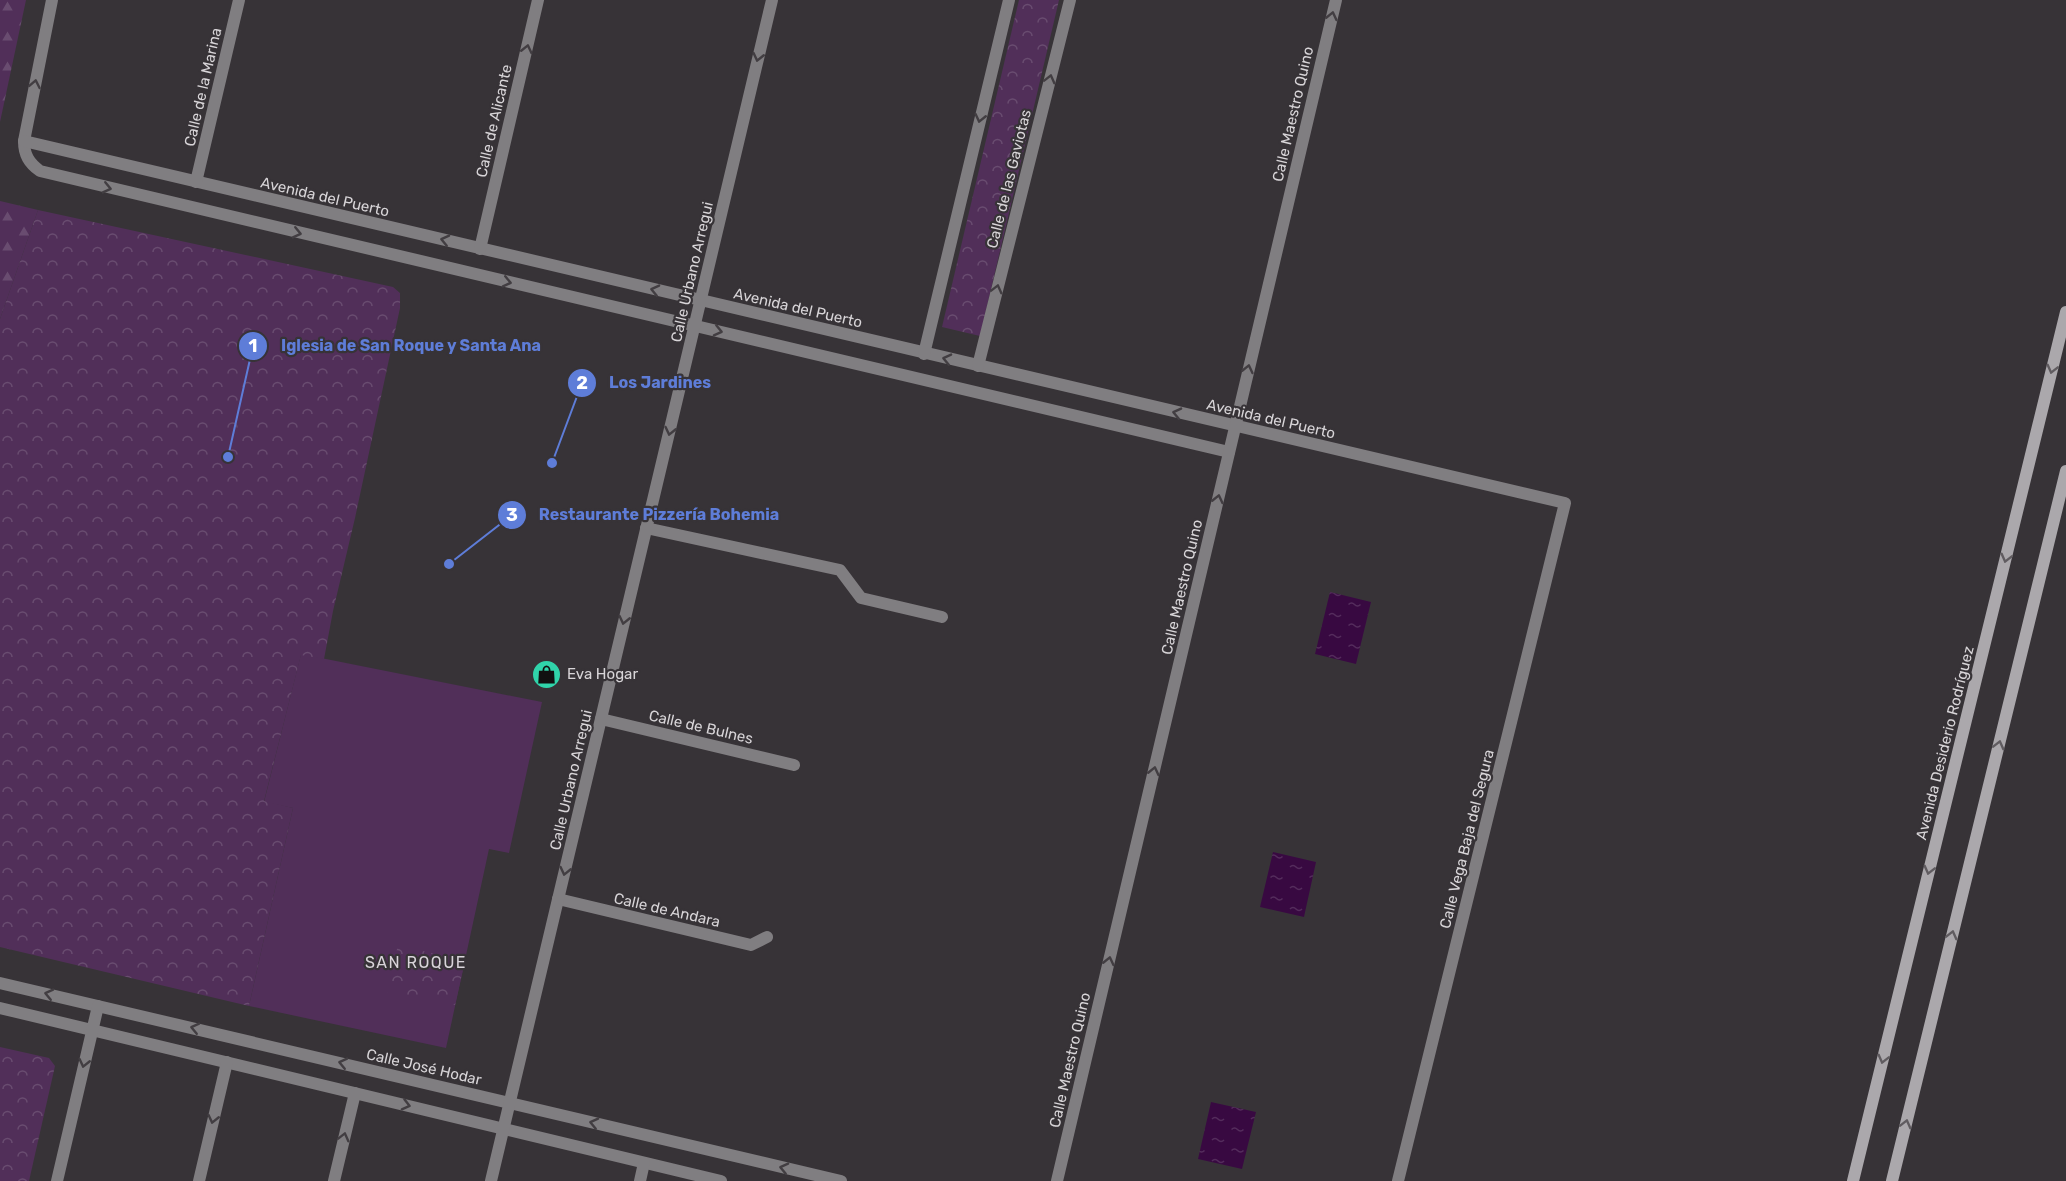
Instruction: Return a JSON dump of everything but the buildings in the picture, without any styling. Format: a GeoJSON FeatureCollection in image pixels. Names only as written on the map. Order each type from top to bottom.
{"type":"FeatureCollection","features":[{"type":"Feature","properties":{"kind":"street"},"geometry":{"type":"LineString","coordinates":[[52,0],[24,141],[26,155],[31,164],[50,175],[1229,452]]}},
{"type":"Feature","properties":{"kind":"street","name":"Calle de la Marina"},"geometry":{"type":"LineString","coordinates":[[196,182],[239,0]]}},
{"type":"Feature","properties":{"kind":"street","name":"Calle de Alicante"},"geometry":{"type":"LineString","coordinates":[[480,249],[538,0]]}},
{"type":"Feature","properties":{"kind":"street","name":"Calle Urbano Arregui"},"geometry":{"type":"LineString","coordinates":[[491,1181],[772,0]]}},
{"type":"Feature","properties":{"kind":"street"},"geometry":{"type":"LineString","coordinates":[[924,354],[1009,0]]}},
{"type":"Feature","properties":{"kind":"street","name":"Calle de las Gaviotas"},"geometry":{"type":"LineString","coordinates":[[978,366],[1070,0]]}},
{"type":"Feature","properties":{"kind":"street","name":"Calle Maestro Quino"},"geometry":{"type":"LineString","coordinates":[[1057,1181],[1336,0]]}},
{"type":"Feature","properties":{"kind":"street","name":"Avenida del Puerto"},"geometry":{"type":"LineString","coordinates":[[24,141],[1565,503]]}},
{"type":"Feature","properties":{"kind":"street","name":"Avenida Desiderio Rodríguez"},"geometry":{"type":"LineString","coordinates":[[1852,1181],[2066,312]]}},
{"type":"Feature","properties":{"kind":"street"},"geometry":{"type":"LineString","coordinates":[[1892,1181],[2066,471]]}},
{"type":"Feature","properties":{"kind":"street","name":"Calle Vega Baja del Segura"},"geometry":{"type":"LineString","coordinates":[[1398,1181],[1565,503]]}},
{"type":"Feature","properties":{"kind":"street"},"geometry":{"type":"LineString","coordinates":[[646,528],[840,570],[861,598],[942,617]]}},
{"type":"Feature","properties":{"kind":"street","name":"Calle de Bulnes"},"geometry":{"type":"LineString","coordinates":[[601,719],[794,765]]}},
{"type":"Feature","properties":{"kind":"street","name":"Calle de Andara"},"geometry":{"type":"LineString","coordinates":[[558,899],[751,945],[767,937]]}},
{"type":"Feature","properties":{"kind":"street","name":"Calle José Hodar"},"geometry":{"type":"LineString","coordinates":[[0,983],[841,1181]]}},
{"type":"Feature","properties":{"kind":"street"},"geometry":{"type":"LineString","coordinates":[[57,1181],[98,1006]]}},
{"type":"Feature","properties":{"kind":"street"},"geometry":{"type":"LineString","coordinates":[[0,1008],[721,1181]]}},
{"type":"Feature","properties":{"kind":"street"},"geometry":{"type":"LineString","coordinates":[[199,1181],[227,1062]]}},
{"type":"Feature","properties":{"kind":"street"},"geometry":{"type":"LineString","coordinates":[[334,1181],[355,1093]]}},
{"type":"Feature","properties":{"kind":"street"},"geometry":{"type":"LineString","coordinates":[[640,1181],[644,1163]]}},
{"type":"Feature","properties":{"kind":"green space"},"geometry":{"type":"Polygon","coordinates":[[[0,0],[26,0],[0,122],[0,0]]]}},
{"type":"Feature","properties":{"kind":"green space"},"geometry":{"type":"Polygon","coordinates":[[[1019,0],[1059,0],[980,336],[942,327],[1019,0]]]}},
{"type":"Feature","properties":{"kind":"green space"},"geometry":{"type":"Polygon","coordinates":[[[0,201],[38,210],[0,319],[0,201]]]}},
{"type":"Feature","properties":{"kind":"green space"},"geometry":{"type":"Polygon","coordinates":[[[38,210],[393,287],[400,293],[400,308],[324,659],[301,655],[264,801],[293,808],[249,1006],[0,947],[0,319],[38,210]]]}},
{"type":"Feature","properties":{"kind":"green space"},"geometry":{"type":"Polygon","coordinates":[[[301,654],[542,702],[509,853],[489,849],[446,1048],[249,1006],[293,808],[264,802],[301,654]]]}},
{"type":"Feature","properties":{"kind":"green space"},"geometry":{"type":"Polygon","coordinates":[[[398,945],[465,961],[455,1005],[387,992],[398,945]]]}},
{"type":"Feature","properties":{"kind":"green space"},"geometry":{"type":"Polygon","coordinates":[[[0,1047],[49,1058],[55,1066],[29,1181],[0,1181],[0,1047]]]}},
{"type":"Feature","properties":{"kind":"water"},"geometry":{"type":"Polygon","coordinates":[[[1330,592],[1371,602],[1356,664],[1315,654],[1330,592]]]}},
{"type":"Feature","properties":{"kind":"water"},"geometry":{"type":"Polygon","coordinates":[[[1273,852],[1316,862],[1304,917],[1260,907],[1273,852]]]}},
{"type":"Feature","properties":{"kind":"water"},"geometry":{"type":"Polygon","coordinates":[[[1211,1102],[1256,1112],[1242,1169],[1198,1159],[1211,1102]]]}},
{"type":"Feature","properties":{"kind":"place","name":"Iglesia de San Roque y Santa Ana"},"geometry":{"type":"Point","coordinates":[228,457]}},
{"type":"Feature","properties":{"kind":"place","name":"Los Jardines"},"geometry":{"type":"Point","coordinates":[552,463]}},
{"type":"Feature","properties":{"kind":"place","name":"Restaurante Pizzería Bohemia"},"geometry":{"type":"Point","coordinates":[449,564]}},
{"type":"Feature","properties":{"kind":"place","name":"Eva Hogar"},"geometry":{"type":"Point","coordinates":[546,674]}},
{"type":"Feature","properties":{"kind":"district","name":"SAN ROQUE"},"geometry":{"type":"Point","coordinates":[416,962]}}]}
